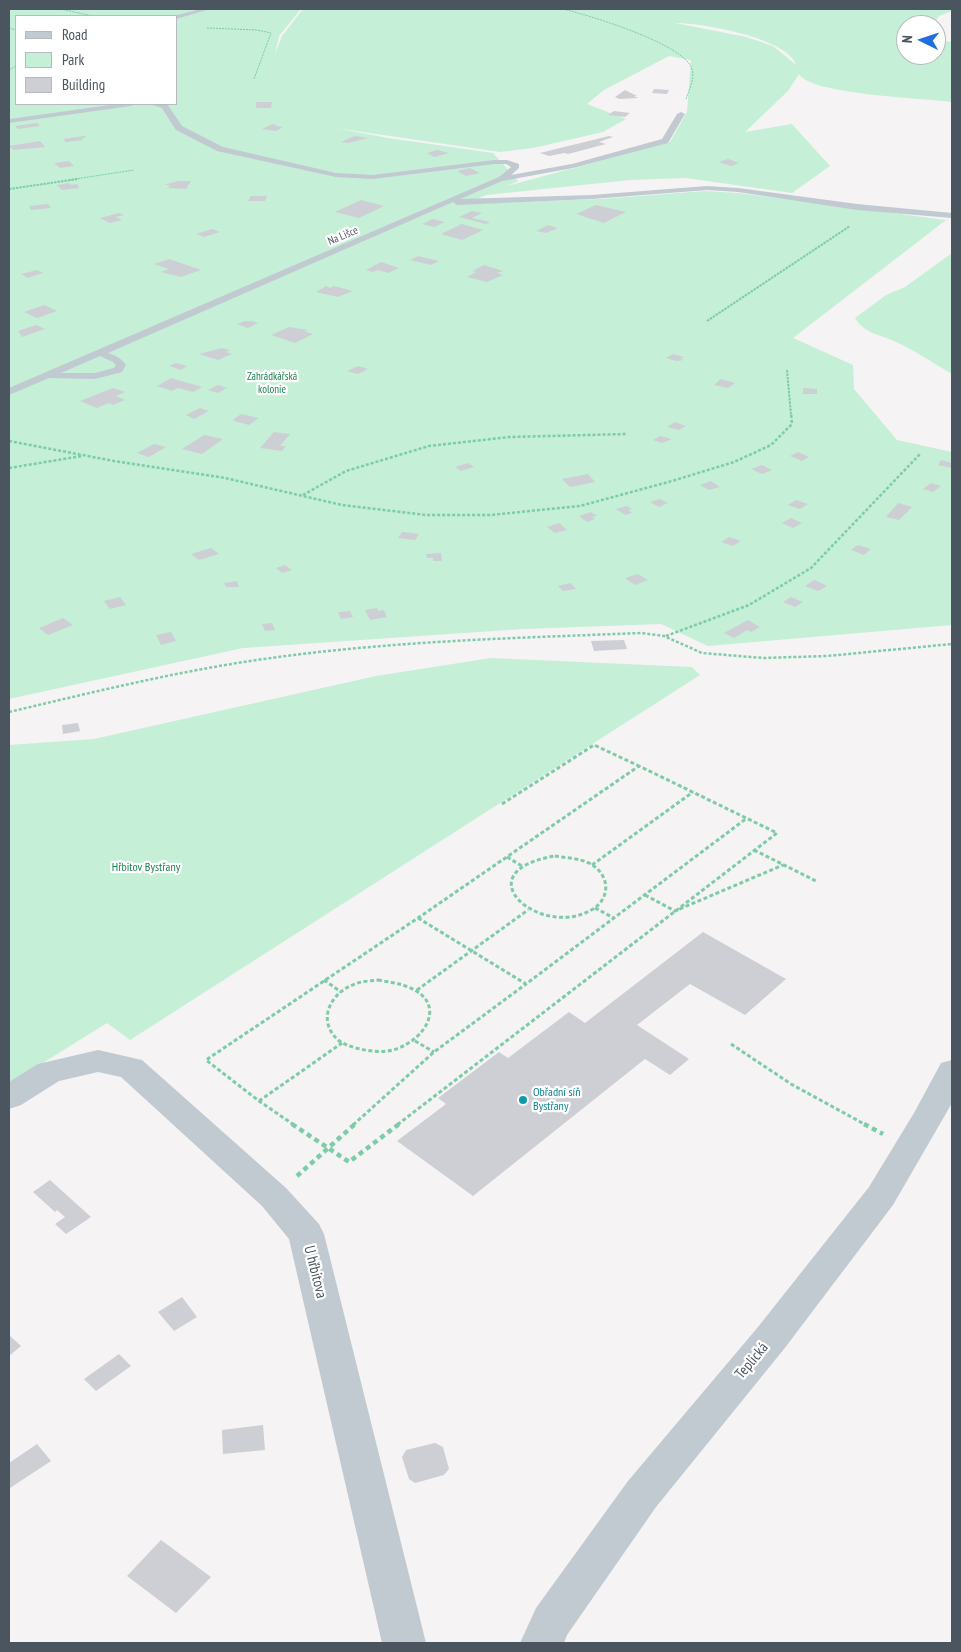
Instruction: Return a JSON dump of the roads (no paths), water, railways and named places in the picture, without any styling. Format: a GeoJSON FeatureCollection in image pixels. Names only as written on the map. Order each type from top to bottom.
{"type":"FeatureCollection","features":[{"type":"Feature","properties":{"kind":"street","name":"U hřbitova"},"geometry":{"type":"LineString","coordinates":[[9,1098],[49,1072],[98,1062],[130,1068],[274,1198],[306,1234],[404,1643]]}},
{"type":"Feature","properties":{"kind":"street","name":"Teplická"},"geometry":{"type":"LineString","coordinates":[[542,1643],[551,1622],[642,1494],[777,1330],[881,1196],[929,1117],[952,1071]]}},
{"type":"Feature","properties":{"kind":"lane"},"geometry":{"type":"LineString","coordinates":[[178,16],[207,9]]}},
{"type":"Feature","properties":{"kind":"lane"},"geometry":{"type":"LineString","coordinates":[[10,121],[60,105]]}},
{"type":"Feature","properties":{"kind":"lane"},"geometry":{"type":"LineString","coordinates":[[10,121],[124,105]]}},
{"type":"Feature","properties":{"kind":"lane"},"geometry":{"type":"LineString","coordinates":[[158,105],[164,106],[179,128],[220,149],[336,175],[373,177],[494,162],[507,162],[516,166],[500,179]]}},
{"type":"Feature","properties":{"kind":"lane","name":"Na Lišce"},"geometry":{"type":"LineString","coordinates":[[9,392],[500,179],[573,166],[665,141],[681,114]]}},
{"type":"Feature","properties":{"kind":"lane"},"geometry":{"type":"LineString","coordinates":[[448,203],[592,197],[707,188],[738,190],[788,199],[952,216]]}},
{"type":"Feature","properties":{"kind":"lane"},"geometry":{"type":"LineString","coordinates":[[45,376],[95,376],[118,370],[121,365],[118,360],[100,353]]}},
{"type":"Feature","properties":{"kind":"place","name":"Obřadní síň Bystřany"},"geometry":{"type":"Point","coordinates":[523,1100]}},
{"type":"Feature","properties":{"kind":"park label","name":"Zahrádkářská kolonie"},"geometry":{"type":"Point","coordinates":[272,383]}},
{"type":"Feature","properties":{"kind":"park label","name":"Hřbitov Bystřany"},"geometry":{"type":"Point","coordinates":[146,868]}}]}
